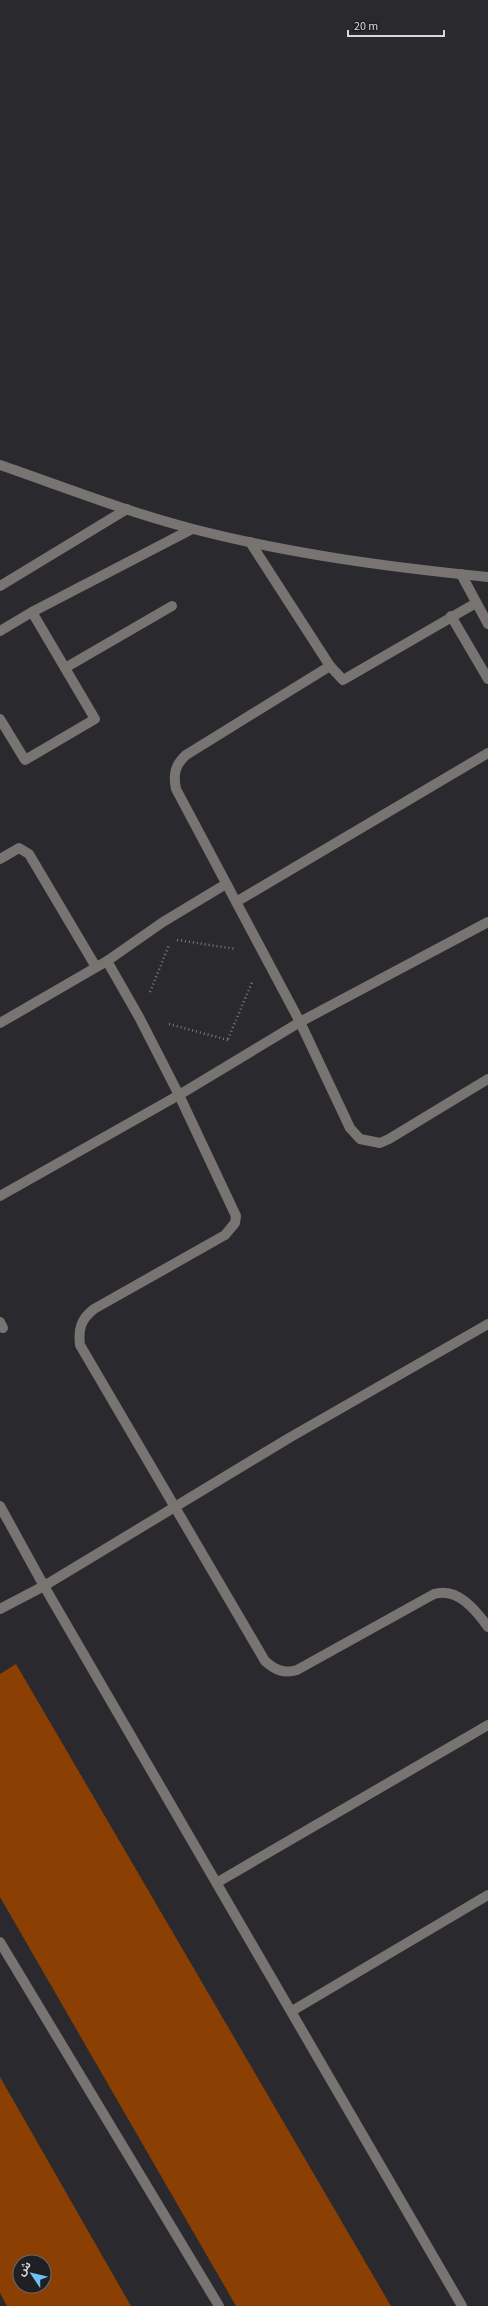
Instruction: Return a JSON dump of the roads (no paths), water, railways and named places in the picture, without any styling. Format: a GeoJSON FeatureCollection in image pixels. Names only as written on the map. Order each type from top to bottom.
{"type":"FeatureCollection","features":[{"type":"Feature","properties":{"kind":"street"},"geometry":{"type":"LineString","coordinates":[[0,465],[127,509],[192,529],[320,557],[488,577]]}},
{"type":"Feature","properties":{"kind":"street"},"geometry":{"type":"LineString","coordinates":[[0,586],[127,509]]}},
{"type":"Feature","properties":{"kind":"street"},"geometry":{"type":"LineString","coordinates":[[0,631],[32,612],[192,529]]}},
{"type":"Feature","properties":{"kind":"street"},"geometry":{"type":"LineString","coordinates":[[250,542],[330,666],[343,680],[451,616],[476,603]]}},
{"type":"Feature","properties":{"kind":"street"},"geometry":{"type":"LineString","coordinates":[[461,574],[488,624]]}},
{"type":"Feature","properties":{"kind":"street"},"geometry":{"type":"LineString","coordinates":[[65,668],[172,606]]}},
{"type":"Feature","properties":{"kind":"street"},"geometry":{"type":"LineString","coordinates":[[0,719],[25,760],[95,719],[32,612]]}},
{"type":"Feature","properties":{"kind":"street"},"geometry":{"type":"LineString","coordinates":[[451,616],[488,679]]}},
{"type":"Feature","properties":{"kind":"street"},"geometry":{"type":"LineString","coordinates":[[330,666],[186,755],[174,770],[176,789],[300,1022],[350,1128],[360,1140],[380,1143],[488,1079]]}},
{"type":"Feature","properties":{"kind":"street"},"geometry":{"type":"LineString","coordinates":[[236,902],[488,753]]}},
{"type":"Feature","properties":{"kind":"street"},"geometry":{"type":"LineString","coordinates":[[0,859],[19,848],[29,854],[96,967]]}},
{"type":"Feature","properties":{"kind":"street"},"geometry":{"type":"LineString","coordinates":[[0,1024],[107,961],[163,922],[226,884]]}},
{"type":"Feature","properties":{"kind":"street"},"geometry":{"type":"LineString","coordinates":[[0,1196],[179,1095],[300,1022],[488,922]]}},
{"type":"Feature","properties":{"kind":"street"},"geometry":{"type":"LineString","coordinates":[[107,961],[139,1017],[179,1095],[235,1210],[235,1223],[225,1234],[94,1309],[84,1319],[79,1333],[80,1345],[176,1506],[265,1661],[278,1670],[291,1672],[298,1670],[434,1594],[444,1591],[454,1594],[466,1602],[488,1627]]}},
{"type":"Feature","properties":{"kind":"street"},"geometry":{"type":"LineString","coordinates":[[0,1609],[44,1586],[289,1438],[488,1324]]}},
{"type":"Feature","properties":{"kind":"street"},"geometry":{"type":"LineString","coordinates":[[0,1506],[44,1586],[218,1882],[462,2306]]}},
{"type":"Feature","properties":{"kind":"street"},"geometry":{"type":"LineString","coordinates":[[218,1882],[488,1725]]}},
{"type":"Feature","properties":{"kind":"street"},"geometry":{"type":"LineString","coordinates":[[292,2011],[488,1895]]}},
{"type":"Feature","properties":{"kind":"street"},"geometry":{"type":"LineString","coordinates":[[0,1942],[219,2306]]}}]}
